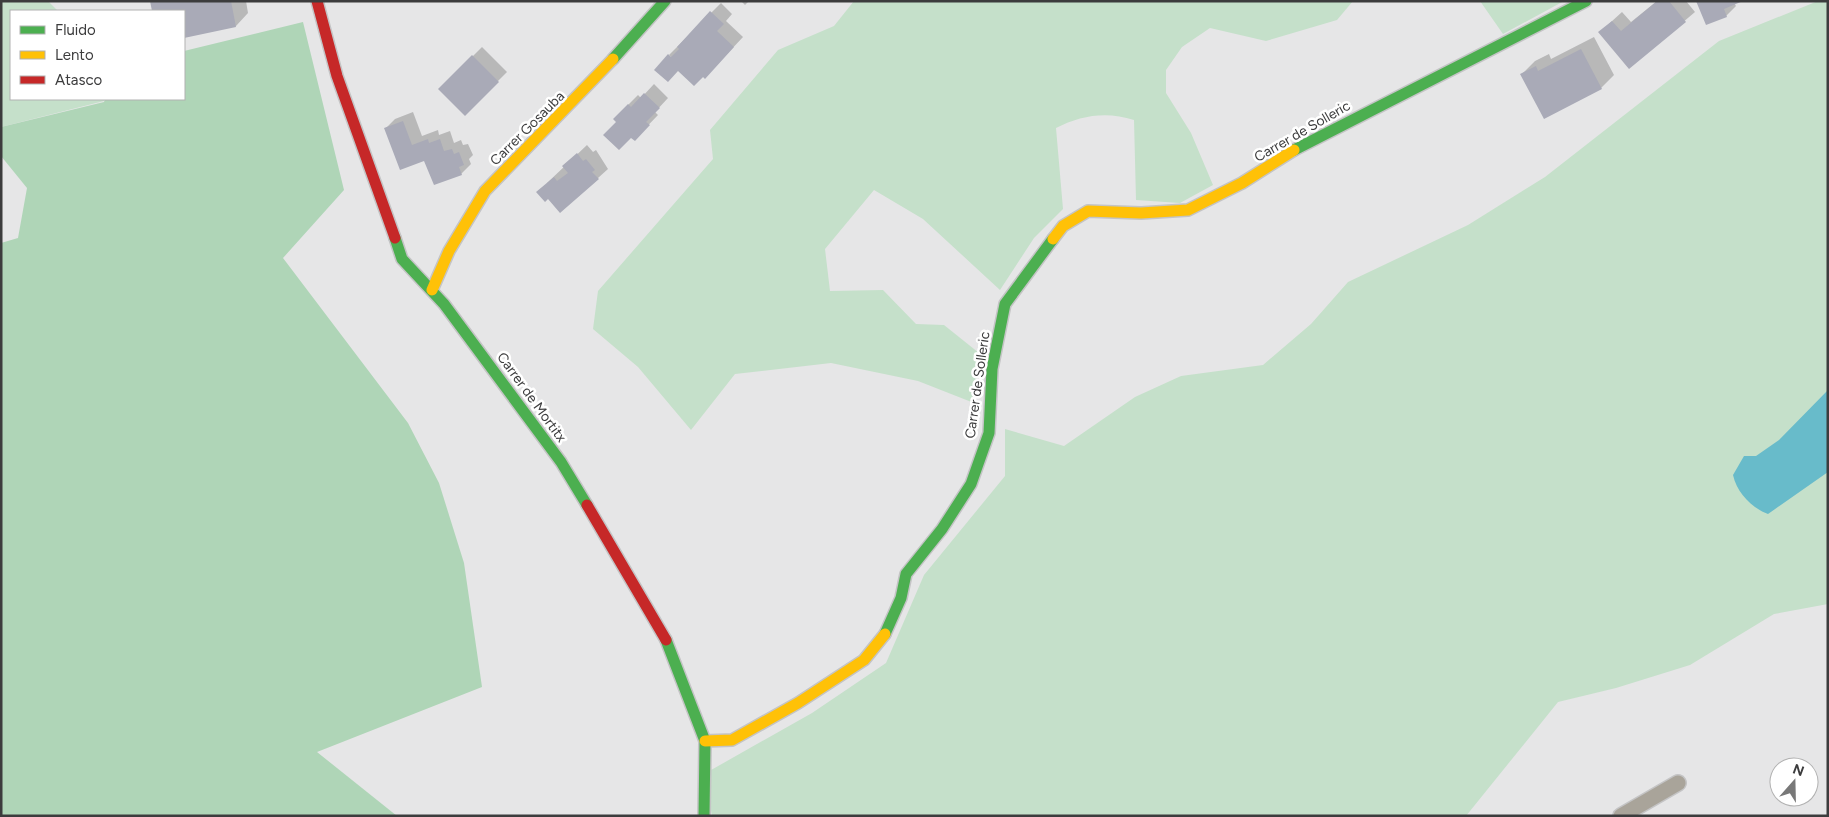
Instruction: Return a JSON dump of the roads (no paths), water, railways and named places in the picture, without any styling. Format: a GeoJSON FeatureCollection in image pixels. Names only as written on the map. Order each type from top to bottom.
{"type":"FeatureCollection","features":[{"type":"Feature","properties":{"kind":"street","name":"Carrer de Mortitx"},"geometry":{"type":"LineString","coordinates":[[317,1],[337,76],[402,259],[444,304],[561,462],[665,637],[705,741],[704,816]]}},
{"type":"Feature","properties":{"kind":"street","name":"Carrer Gosauba"},"geometry":{"type":"LineString","coordinates":[[432,290],[449,251],[485,191],[596,78],[665,1]]}},
{"type":"Feature","properties":{"kind":"street","name":"Carrer de Solleric"},"geometry":{"type":"LineString","coordinates":[[705,741],[732,740],[798,702],[864,660],[884,637],[901,598],[906,574],[942,529],[971,484],[989,433],[992,369],[1005,304],[1063,226],[1088,211],[1141,213],[1188,210],[1242,183],[1292,151],[1357,116],[1586,1]]}},
{"type":"Feature","properties":{"kind":"street"},"geometry":{"type":"LineString","coordinates":[[1621,816],[1678,783]]}},
{"type":"Feature","properties":{"kind":"water"},"geometry":{"type":"Polygon","coordinates":[[[1828,390],[1828,472],[1768,514],[1756,508],[1742,494],[1733,475],[1744,456],[1756,456],[1779,440],[1828,390]]]}}]}
